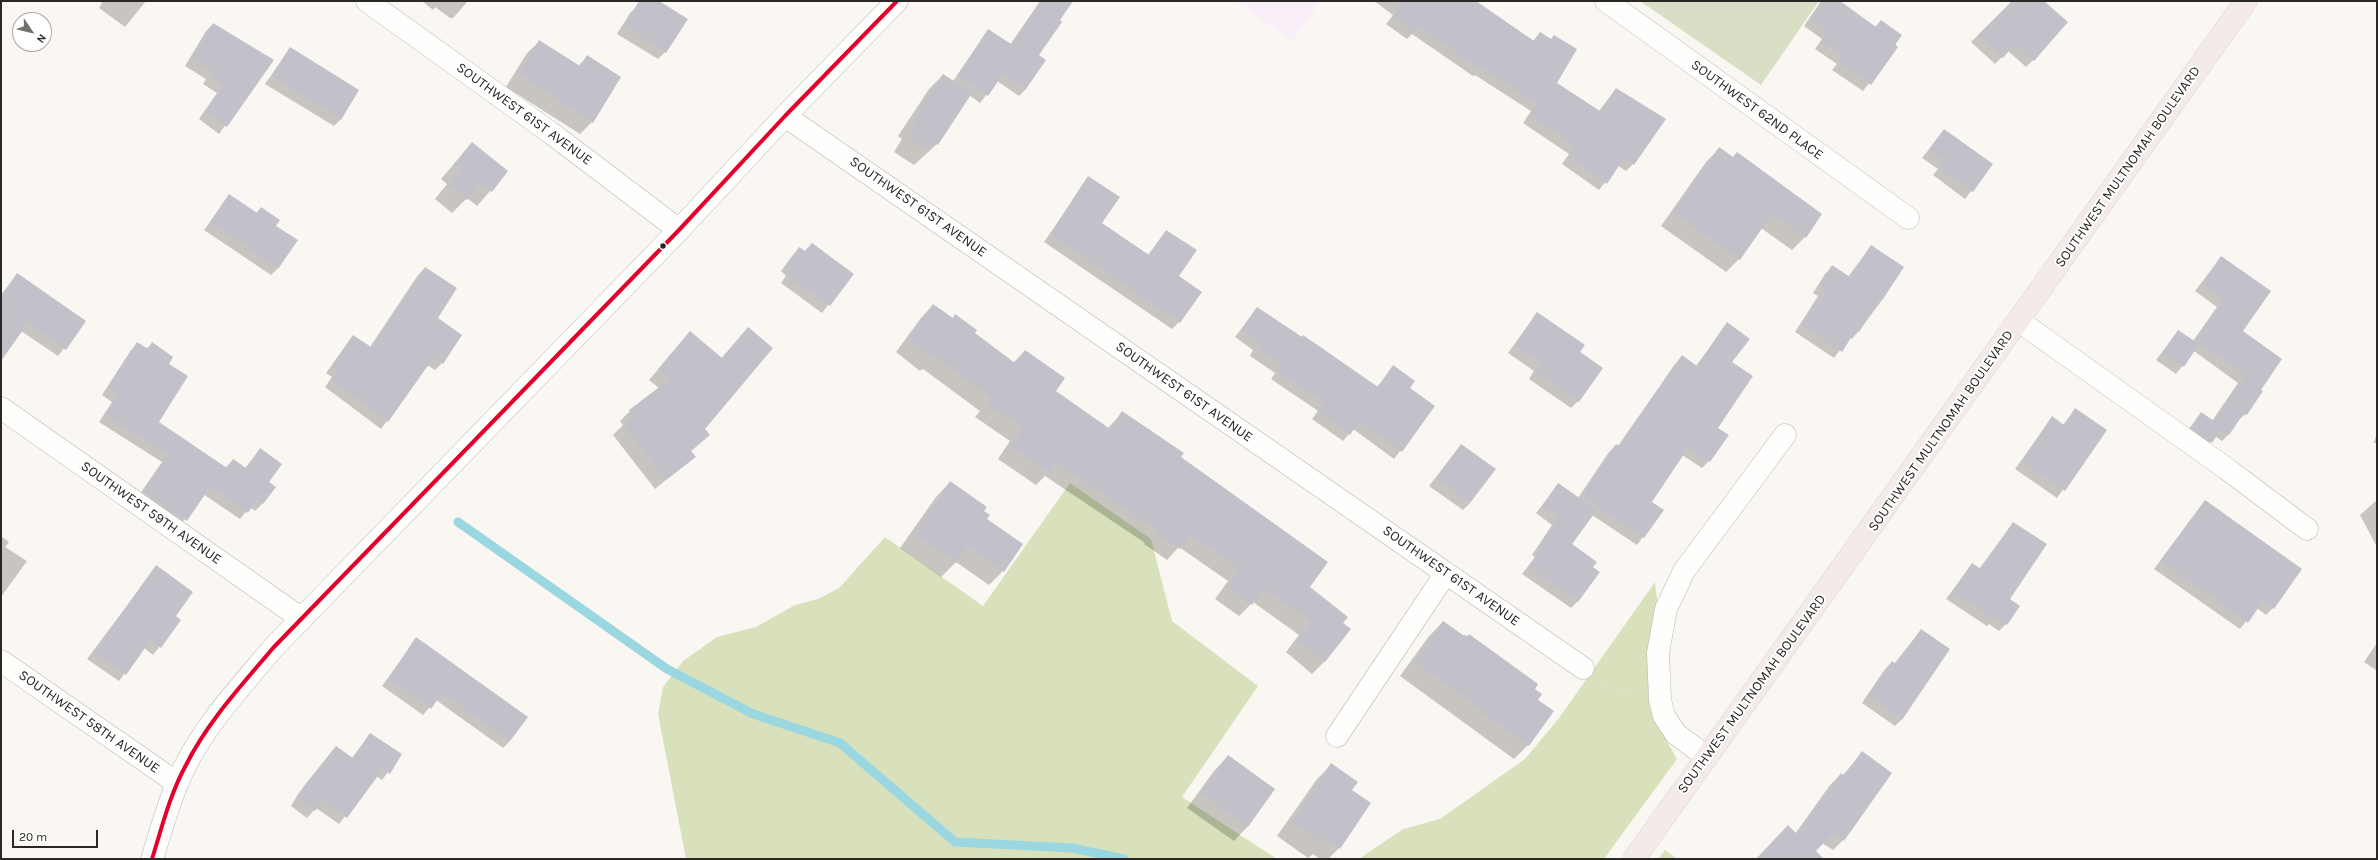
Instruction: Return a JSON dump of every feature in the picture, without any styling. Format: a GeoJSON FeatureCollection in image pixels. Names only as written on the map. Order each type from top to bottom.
{"type":"FeatureCollection","features":[{"type":"Feature","properties":{"kind":"main road","name":"SOUTHWEST MULTNOMAH BOULEVARD"},"geometry":{"type":"LineString","coordinates":[[1634,859],[2246,1]]}},
{"type":"Feature","properties":{"kind":"street","name":"SOUTHWEST 61ST AVENUE"},"geometry":{"type":"LineString","coordinates":[[367,1],[551,133],[679,230]]}},
{"type":"Feature","properties":{"kind":"street"},"geometry":{"type":"LineString","coordinates":[[152,859],[177,783],[197,745],[221,711],[273,648],[679,230],[785,116],[897,1]]}},
{"type":"Feature","properties":{"kind":"street","name":"SOUTHWEST 62ND PLACE"},"geometry":{"type":"LineString","coordinates":[[1606,1],[1908,218]]}},
{"type":"Feature","properties":{"kind":"street","name":"SOUTHWEST 61ST AVENUE"},"geometry":{"type":"LineString","coordinates":[[785,116],[1590,673]]}},
{"type":"Feature","properties":{"kind":"street"},"geometry":{"type":"LineString","coordinates":[[2019,321],[2228,469],[2307,529]]}},
{"type":"Feature","properties":{"kind":"street","name":"SOUTHWEST 59TH AVENUE"},"geometry":{"type":"LineString","coordinates":[[1,408],[302,619]]}},
{"type":"Feature","properties":{"kind":"street"},"geometry":{"type":"LineString","coordinates":[[1707,757],[1685,742],[1669,725],[1660,700],[1658,653],[1666,608],[1675,586],[1684,570],[1785,435]]}},
{"type":"Feature","properties":{"kind":"street"},"geometry":{"type":"LineString","coordinates":[[1337,736],[1446,573]]}},
{"type":"Feature","properties":{"kind":"street","name":"SOUTHWEST 58TH AVENUE"},"geometry":{"type":"LineString","coordinates":[[1,661],[177,783]]}},
{"type":"Feature","properties":{"kind":"path"},"geometry":{"type":"LineString","coordinates":[[1590,673],[1618,691],[1660,700]]}},
{"type":"Feature","properties":{"kind":"shaded area"},"geometry":{"type":"Polygon","coordinates":[[[1235,1],[1321,1],[1292,41],[1235,1]]]}},
{"type":"Feature","properties":{"kind":"green space"},"geometry":{"type":"Polygon","coordinates":[[[1640,1],[1819,1],[1761,85],[1640,1]]]}},
{"type":"Feature","properties":{"kind":"green space"},"geometry":{"type":"Polygon","coordinates":[[[1070,483],[1151,539],[1172,621],[1258,686],[1182,797],[1277,859],[686,859],[658,714],[663,687],[683,661],[717,637],[756,627],[795,605],[818,599],[839,588],[885,537],[983,606],[1070,483]]]}},
{"type":"Feature","properties":{"kind":"green space"},"geometry":{"type":"Polygon","coordinates":[[[1655,582],[1658,606],[1655,720],[1677,759],[1604,859],[1359,859],[1403,829],[1440,819],[1525,759],[1559,718],[1655,582]]]}},
{"type":"Feature","properties":{"kind":"green space"},"geometry":{"type":"Polygon","coordinates":[[[1665,850],[1678,859],[1658,859],[1665,850]]]}},
{"type":"Feature","properties":{"kind":"building"},"geometry":{"type":"Polygon","coordinates":[[[639,1],[659,1],[688,19],[666,53],[624,26],[639,1]]]}},
{"type":"Feature","properties":{"kind":"building"},"geometry":{"type":"Polygon","coordinates":[[[1041,1],[1073,1],[1060,20],[1062,22],[1039,55],[1046,60],[1026,89],[1003,74],[988,96],[957,76],[988,29],[1011,44],[1041,1]]]}},
{"type":"Feature","properties":{"kind":"building"},"geometry":{"type":"Polygon","coordinates":[[[1404,1],[1476,1],[1534,41],[1540,32],[1551,39],[1554,35],[1577,49],[1557,83],[1600,111],[1616,88],[1666,119],[1634,165],[1624,158],[1607,184],[1568,157],[1575,146],[1530,116],[1537,104],[1482,68],[1481,70],[1419,27],[1415,33],[1393,16],[1404,1]]]}},
{"type":"Feature","properties":{"kind":"building"},"geometry":{"type":"Polygon","coordinates":[[[1822,1],[1840,1],[1876,27],[1881,20],[1902,35],[1895,45],[1898,47],[1871,85],[1838,62],[1843,56],[1821,42],[1828,31],[1810,19],[1822,1]]]}},
{"type":"Feature","properties":{"kind":"building"},"geometry":{"type":"Polygon","coordinates":[[[2012,1],[2044,1],[2068,22],[2034,61],[2015,44],[2003,58],[1978,35],[2012,1]]]}},
{"type":"Feature","properties":{"kind":"building"},"geometry":{"type":"Polygon","coordinates":[[[213,23],[274,60],[227,127],[205,112],[223,86],[209,76],[213,71],[191,59],[213,23]]]}},
{"type":"Feature","properties":{"kind":"building"},"geometry":{"type":"Polygon","coordinates":[[[539,40],[580,66],[587,55],[621,77],[593,123],[518,74],[539,40]]]}},
{"type":"Feature","properties":{"kind":"building"},"geometry":{"type":"Polygon","coordinates":[[[290,47],[359,90],[341,120],[271,76],[290,47]]]}},
{"type":"Feature","properties":{"kind":"building"},"geometry":{"type":"Polygon","coordinates":[[[943,74],[972,93],[938,145],[934,142],[929,151],[907,137],[916,125],[911,122],[943,74]]]}},
{"type":"Feature","properties":{"kind":"building"},"geometry":{"type":"Polygon","coordinates":[[[1944,129],[1993,164],[1973,192],[1939,168],[1944,161],[1928,151],[1944,129]]]}},
{"type":"Feature","properties":{"kind":"building"},"geometry":{"type":"Polygon","coordinates":[[[472,142],[508,171],[492,192],[480,183],[467,200],[449,184],[461,169],[454,164],[472,142]]]}},
{"type":"Feature","properties":{"kind":"building"},"geometry":{"type":"Polygon","coordinates":[[[1719,147],[1733,157],[1737,152],[1822,214],[1806,238],[1772,214],[1740,260],[1673,213],[1719,147]]]}},
{"type":"Feature","properties":{"kind":"building"},"geometry":{"type":"Polygon","coordinates":[[[1088,176],[1120,197],[1102,223],[1149,255],[1166,230],[1197,250],[1179,276],[1202,292],[1180,323],[1050,234],[1088,176]]]}},
{"type":"Feature","properties":{"kind":"building"},"geometry":{"type":"Polygon","coordinates":[[[229,194],[257,213],[261,207],[280,220],[276,226],[298,240],[278,269],[210,222],[229,194]]]}},
{"type":"Feature","properties":{"kind":"building"},"geometry":{"type":"Polygon","coordinates":[[[812,243],[854,274],[830,306],[787,276],[792,268],[787,264],[799,247],[805,251],[812,243]]]}},
{"type":"Feature","properties":{"kind":"building"},"geometry":{"type":"Polygon","coordinates":[[[1871,245],[1904,267],[1883,299],[1881,298],[1859,332],[1856,330],[1842,352],[1801,325],[1825,289],[1819,285],[1832,265],[1850,277],[1871,245]]]}},
{"type":"Feature","properties":{"kind":"building"},"geometry":{"type":"Polygon","coordinates":[[[2221,256],[2271,291],[2243,331],[2282,359],[2261,390],[2263,391],[2247,415],[2244,413],[2229,435],[2221,429],[2212,443],[2191,428],[2201,412],[2214,421],[2245,375],[2195,340],[2223,300],[2202,284],[2221,256]]]}},
{"type":"Feature","properties":{"kind":"building"},"geometry":{"type":"Polygon","coordinates":[[[425,267],[457,288],[438,318],[462,335],[443,364],[434,357],[388,422],[331,380],[338,369],[332,365],[353,335],[371,347],[425,267]]]}},
{"type":"Feature","properties":{"kind":"building"},"geometry":{"type":"Polygon","coordinates":[[[17,273],[86,321],[66,350],[28,323],[1,361],[1,296],[17,273]]]}},
{"type":"Feature","properties":{"kind":"building"},"geometry":{"type":"Polygon","coordinates":[[[933,304],[953,318],[955,314],[977,330],[975,333],[1015,363],[1025,350],[1065,378],[1056,391],[1110,429],[1122,411],[1184,453],[1181,457],[1328,562],[1310,587],[1348,617],[1343,623],[1351,629],[1325,662],[1297,640],[1311,622],[1264,588],[1252,605],[1227,586],[1239,569],[1190,534],[1180,549],[1155,532],[1157,530],[1056,463],[1049,473],[1010,446],[1022,429],[987,404],[991,398],[935,357],[933,359],[907,339],[933,304]]]}},
{"type":"Feature","properties":{"kind":"building"},"geometry":{"type":"Polygon","coordinates":[[[1257,307],[1302,337],[1303,335],[1378,387],[1393,365],[1415,381],[1410,388],[1435,406],[1402,452],[1359,422],[1350,435],[1318,412],[1324,403],[1277,371],[1281,365],[1256,348],[1260,343],[1241,330],[1257,307]]]}},
{"type":"Feature","properties":{"kind":"building"},"geometry":{"type":"Polygon","coordinates":[[[1537,312],[1585,345],[1580,352],[1603,368],[1579,402],[1535,371],[1540,363],[1514,346],[1537,312]]]}},
{"type":"Feature","properties":{"kind":"building"},"geometry":{"type":"Polygon","coordinates":[[[1727,322],[1750,339],[1732,362],[1753,376],[1718,428],[1729,435],[1710,462],[1688,448],[1652,502],[1664,510],[1644,538],[1581,496],[1616,444],[1619,446],[1682,355],[1697,366],[1727,322]]]}},
{"type":"Feature","properties":{"kind":"building"},"geometry":{"type":"Polygon","coordinates":[[[748,327],[773,348],[705,429],[710,435],[691,451],[696,457],[666,480],[623,424],[633,416],[629,410],[670,379],[658,369],[690,331],[722,358],[748,327]]]}},
{"type":"Feature","properties":{"kind":"building"},"geometry":{"type":"Polygon","coordinates":[[[2178,330],[2199,344],[2184,367],[2162,353],[2178,330]]]}},
{"type":"Feature","properties":{"kind":"building"},"geometry":{"type":"Polygon","coordinates":[[[137,342],[148,349],[152,342],[173,357],[169,364],[188,376],[159,422],[227,468],[233,459],[246,468],[260,448],[282,464],[269,482],[276,487],[263,504],[257,500],[248,513],[210,487],[187,521],[143,491],[168,455],[105,415],[118,394],[108,387],[137,342]]]}},
{"type":"Feature","properties":{"kind":"building"},"geometry":{"type":"Polygon","coordinates":[[[2075,408],[2107,430],[2065,491],[2021,462],[2052,416],[2064,425],[2075,408]]]}},
{"type":"Feature","properties":{"kind":"building"},"geometry":{"type":"Polygon","coordinates":[[[1461,444],[1496,469],[1470,503],[1436,478],[1461,444]]]}},
{"type":"Feature","properties":{"kind":"building"},"geometry":{"type":"Polygon","coordinates":[[[950,481],[987,507],[984,511],[990,515],[987,519],[1023,544],[1004,572],[968,546],[956,563],[914,534],[950,481]]]}},
{"type":"Feature","properties":{"kind":"building"},"geometry":{"type":"Polygon","coordinates":[[[1558,483],[1597,510],[1572,544],[1597,562],[1593,567],[1600,572],[1578,602],[1529,567],[1541,549],[1538,547],[1558,517],[1542,506],[1558,483]]]}},
{"type":"Feature","properties":{"kind":"building"},"geometry":{"type":"Polygon","coordinates":[[[2205,500],[2302,569],[2274,609],[2263,601],[2248,623],[2160,561],[2205,500]]]}},
{"type":"Feature","properties":{"kind":"building"},"geometry":{"type":"Polygon","coordinates":[[[2013,522],[2047,544],[2010,599],[2020,606],[2007,625],[1996,618],[1994,620],[1952,592],[1972,563],[1981,569],[2013,522]]]}},
{"type":"Feature","properties":{"kind":"building"},"geometry":{"type":"Polygon","coordinates":[[[156,565],[193,592],[176,616],[181,620],[161,648],[150,641],[126,675],[94,652],[156,565]]]}},
{"type":"Feature","properties":{"kind":"building"},"geometry":{"type":"Polygon","coordinates":[[[1443,621],[1463,635],[1468,636],[1469,634],[1538,684],[1535,689],[1542,694],[1538,700],[1554,711],[1529,746],[1482,713],[1483,711],[1414,661],[1443,621]]]}},
{"type":"Feature","properties":{"kind":"building"},"geometry":{"type":"Polygon","coordinates":[[[1921,629],[1950,649],[1902,720],[1868,696],[1892,661],[1896,664],[1921,629]]]}},
{"type":"Feature","properties":{"kind":"building"},"geometry":{"type":"Polygon","coordinates":[[[416,637],[528,717],[510,741],[442,693],[431,709],[388,679],[416,637]]]}},
{"type":"Feature","properties":{"kind":"building"},"geometry":{"type":"Polygon","coordinates":[[[370,733],[402,754],[390,774],[383,769],[347,818],[323,800],[315,811],[297,799],[304,786],[336,746],[353,758],[370,733]]]}},
{"type":"Feature","properties":{"kind":"building"},"geometry":{"type":"Polygon","coordinates":[[[1862,751],[1892,773],[1844,841],[1833,833],[1816,851],[1824,859],[1756,859],[1788,825],[1797,834],[1841,773],[1844,776],[1862,751]]]}},
{"type":"Feature","properties":{"kind":"building"},"geometry":{"type":"Polygon","coordinates":[[[1228,755],[1275,789],[1248,827],[1201,793],[1228,755]]]}},
{"type":"Feature","properties":{"kind":"building"},"geometry":{"type":"Polygon","coordinates":[[[1331,763],[1358,782],[1352,790],[1371,803],[1340,849],[1326,839],[1323,844],[1291,822],[1331,763]]]}},
{"type":"Feature","properties":{"kind":"waterway"},"geometry":{"type":"LineString","coordinates":[[458,522],[667,669],[753,714],[840,743],[955,842],[1072,848],[1124,859]]}},
{"type":"Feature","properties":{"kind":"transit line"},"geometry":{"type":"LineString","coordinates":[[152,859],[175,787],[195,749],[215,718],[273,648],[679,230],[785,116],[897,1]]}}]}
